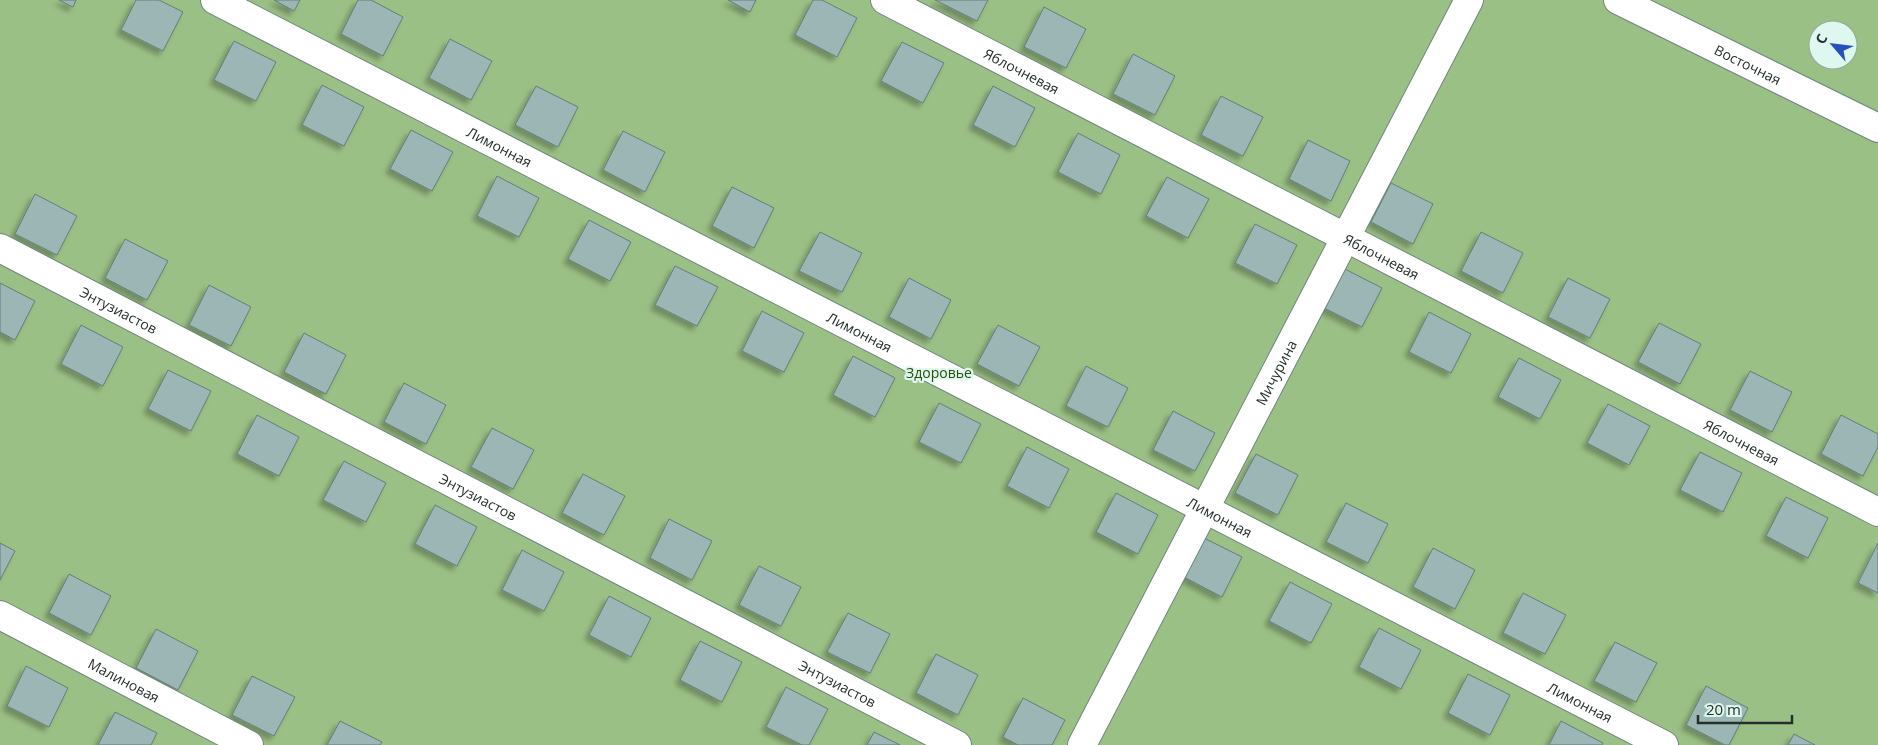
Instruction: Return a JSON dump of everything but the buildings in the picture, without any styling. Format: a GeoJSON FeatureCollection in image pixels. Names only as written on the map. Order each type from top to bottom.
{"type":"FeatureCollection","features":[{"type":"Feature","properties":{"kind":"street","name":"Лимонная"},"geometry":{"type":"LineString","coordinates":[[215,0],[1664,745]]}},
{"type":"Feature","properties":{"kind":"street","name":"Яблочневая"},"geometry":{"type":"LineString","coordinates":[[885,0],[1878,512]]}},
{"type":"Feature","properties":{"kind":"street","name":"Мичурина"},"geometry":{"type":"LineString","coordinates":[[1082,745],[1469,0]]}},
{"type":"Feature","properties":{"kind":"street","name":"Восточная"},"geometry":{"type":"LineString","coordinates":[[1618,0],[1878,128]]}},
{"type":"Feature","properties":{"kind":"street","name":"Энтузиастов"},"geometry":{"type":"LineString","coordinates":[[0,248],[957,745]]}},
{"type":"Feature","properties":{"kind":"street","name":"Малиновая"},"geometry":{"type":"LineString","coordinates":[[0,615],[249,745]]}},
{"type":"Feature","properties":{"kind":"green space","name":"Здоровье"},"geometry":{"type":"Polygon","coordinates":[[[0,0],[1878,0],[1878,745],[0,745],[0,0]]]}}]}
